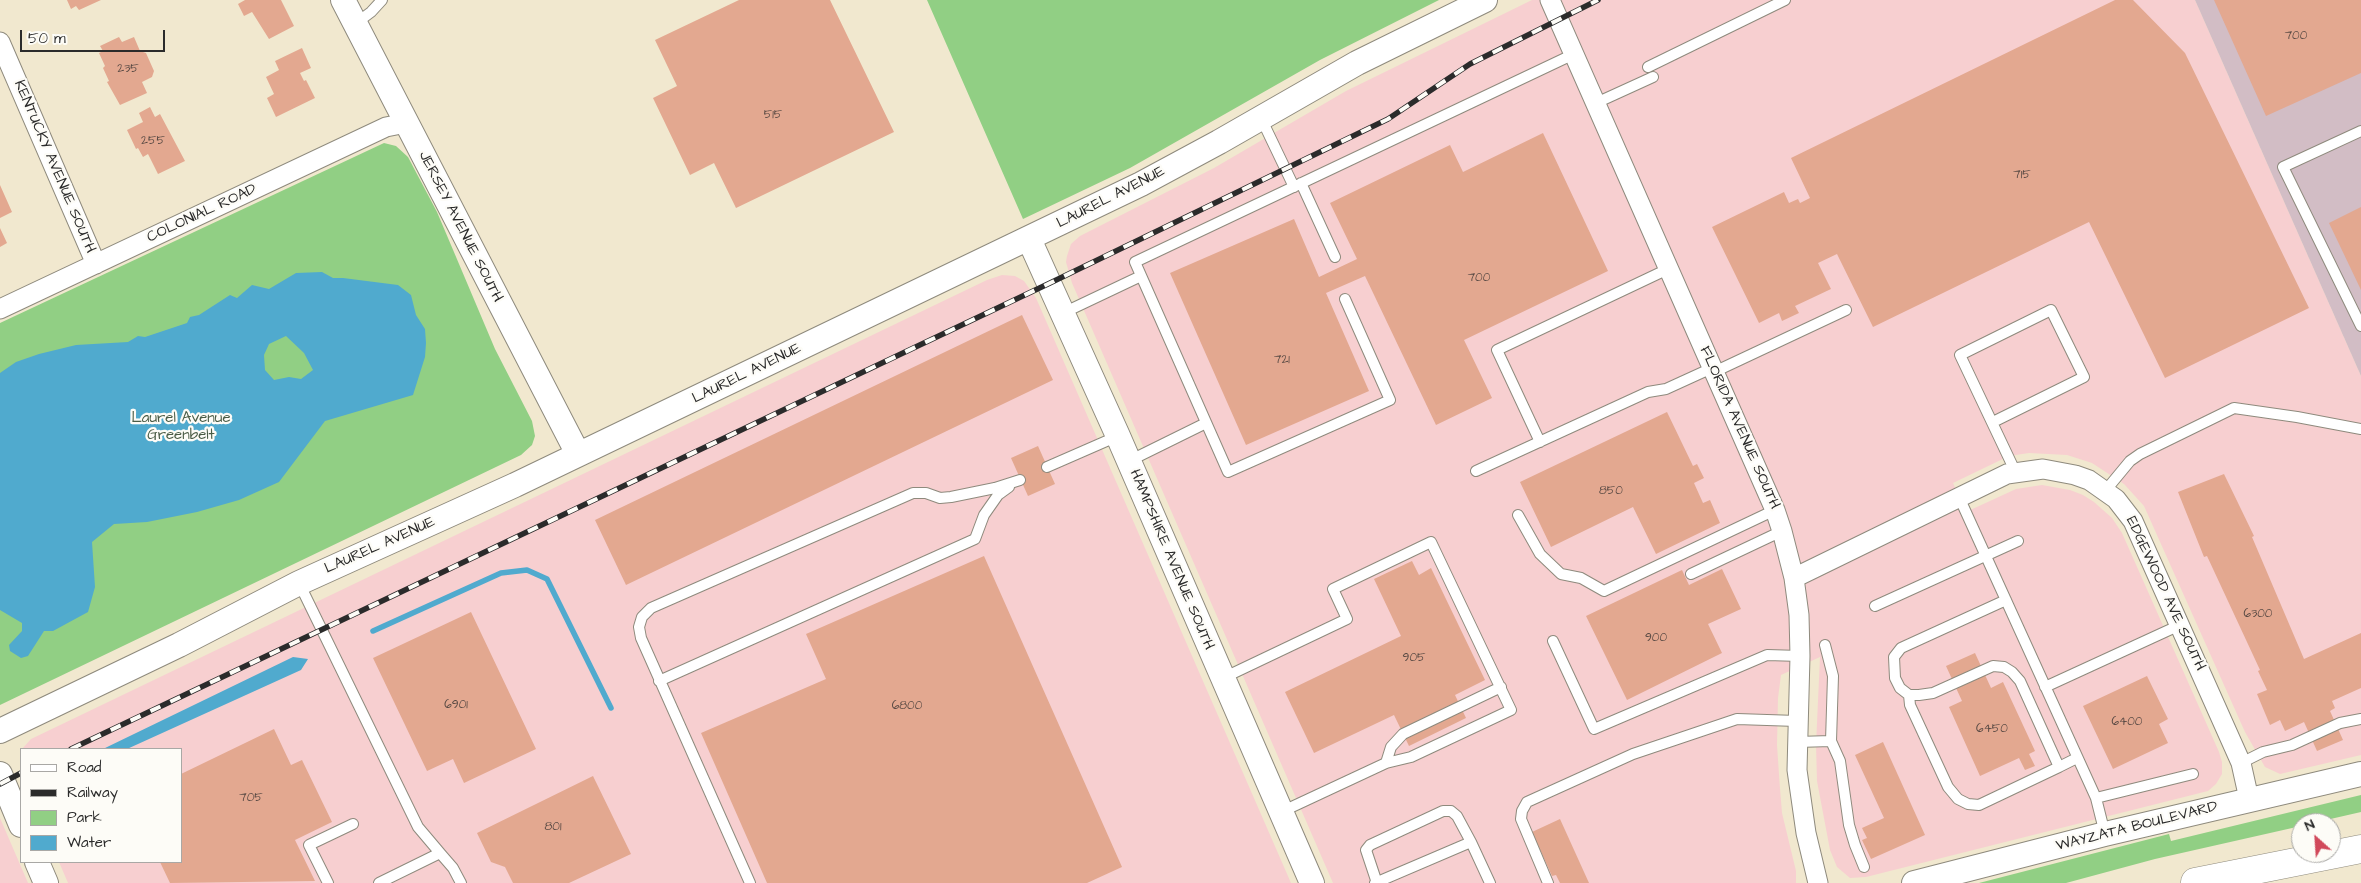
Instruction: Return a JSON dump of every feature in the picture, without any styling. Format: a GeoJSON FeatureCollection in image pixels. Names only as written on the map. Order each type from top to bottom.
{"type":"FeatureCollection","features":[{"type":"Feature","properties":{"kind":"highway"},"geometry":{"type":"LineString","coordinates":[[2341,840],[2361,834]]}},
{"type":"Feature","properties":{"kind":"highway"},"geometry":{"type":"LineString","coordinates":[[2194,883],[2361,849]]}},
{"type":"Feature","properties":{"kind":"highway"},"geometry":{"type":"LineString","coordinates":[[2194,883],[2291,854]]}},
{"type":"Feature","properties":{"kind":"street","name":"JERSEY AVENUE SOUTH"},"geometry":{"type":"LineString","coordinates":[[343,0],[578,454]]}},
{"type":"Feature","properties":{"kind":"street","name":"LAUREL AVENUE"},"geometry":{"type":"LineString","coordinates":[[0,731],[179,645],[299,583],[578,454],[1141,184],[1357,63],[1485,0]]}},
{"type":"Feature","properties":{"kind":"street","name":"FLORIDA AVENUE SOUTH"},"geometry":{"type":"LineString","coordinates":[[1550,0],[1775,510],[1782,531],[1794,578],[1799,615],[1800,656],[1797,742],[1800,798],[1818,883]]}},
{"type":"Feature","properties":{"kind":"street","name":"KENTUCKY AVENUE SOUTH"},"geometry":{"type":"LineString","coordinates":[[0,42],[96,264]]}},
{"type":"Feature","properties":{"kind":"street","name":"COLONIAL ROAD"},"geometry":{"type":"LineString","coordinates":[[0,309],[386,128],[406,123]]}},
{"type":"Feature","properties":{"kind":"street","name":"HAMPSHIRE AVENUE SOUTH"},"geometry":{"type":"LineString","coordinates":[[1029,239],[1118,436],[1312,883]]}},
{"type":"Feature","properties":{"kind":"street","name":"EDGEWOOD AVE SOUTH"},"geometry":{"type":"LineString","coordinates":[[1794,578],[2007,474],[2031,469],[2058,471],[2090,480],[2116,499],[2134,521],[2241,763],[2249,799]]}},
{"type":"Feature","properties":{"kind":"street"},"geometry":{"type":"LineString","coordinates":[[0,774],[20,823]]}},
{"type":"Feature","properties":{"kind":"street","name":"WAYZATA BOULEVARD"},"geometry":{"type":"LineString","coordinates":[[1914,883],[2105,834],[2361,774]]}},
{"type":"Feature","properties":{"kind":"lane"},"geometry":{"type":"LineString","coordinates":[[355,24],[371,12],[382,0]]}},
{"type":"Feature","properties":{"kind":"lane"},"geometry":{"type":"LineString","coordinates":[[1648,67],[1785,0]]}},
{"type":"Feature","properties":{"kind":"lane"},"geometry":{"type":"LineString","coordinates":[[1345,299],[1390,400],[1228,472],[1135,262],[1574,54]]}},
{"type":"Feature","properties":{"kind":"lane"},"geometry":{"type":"LineString","coordinates":[[1596,103],[1653,77]]}},
{"type":"Feature","properties":{"kind":"lane"},"geometry":{"type":"LineString","coordinates":[[1261,118],[1335,257]]}},
{"type":"Feature","properties":{"kind":"lane"},"geometry":{"type":"LineString","coordinates":[[2361,131],[2284,167],[2361,326]]}},
{"type":"Feature","properties":{"kind":"lane"},"geometry":{"type":"LineString","coordinates":[[1540,442],[1497,350],[1668,269]]}},
{"type":"Feature","properties":{"kind":"lane"},"geometry":{"type":"LineString","coordinates":[[1063,313],[1141,276]]}},
{"type":"Feature","properties":{"kind":"lane"},"geometry":{"type":"LineString","coordinates":[[1476,471],[1648,392],[1666,389],[1713,370],[1846,310]]}},
{"type":"Feature","properties":{"kind":"lane"},"geometry":{"type":"LineString","coordinates":[[1993,422],[2084,377],[2051,310],[1960,355],[2016,473]]}},
{"type":"Feature","properties":{"kind":"lane"},"geometry":{"type":"LineString","coordinates":[[2106,490],[2130,461],[2140,454],[2234,408],[2306,418],[2360,427],[2361,429]]}},
{"type":"Feature","properties":{"kind":"lane"},"geometry":{"type":"LineString","coordinates":[[1128,461],[1206,423]]}},
{"type":"Feature","properties":{"kind":"lane"},"geometry":{"type":"LineString","coordinates":[[1048,468],[1118,436]]}},
{"type":"Feature","properties":{"kind":"lane"},"geometry":{"type":"LineString","coordinates":[[660,681],[976,539],[984,515],[998,495],[1020,480],[951,498],[940,498],[926,493],[912,493],[651,608],[642,617],[639,627],[641,638],[660,681],[750,883]]}},
{"type":"Feature","properties":{"kind":"lane"},"geometry":{"type":"LineString","coordinates":[[1959,497],[2096,798],[2105,834]]}},
{"type":"Feature","properties":{"kind":"lane"},"geometry":{"type":"LineString","coordinates":[[1518,516],[1540,554],[1561,574],[1581,578],[1604,591],[1775,510]]}},
{"type":"Feature","properties":{"kind":"lane"},"geometry":{"type":"LineString","coordinates":[[1691,574],[1782,531]]}},
{"type":"Feature","properties":{"kind":"lane"},"geometry":{"type":"LineString","coordinates":[[1875,606],[2018,541]]}},
{"type":"Feature","properties":{"kind":"lane"},"geometry":{"type":"LineString","coordinates":[[1222,679],[1347,619],[1333,589],[1431,542],[1501,687],[1511,710],[1412,758],[1386,763],[1281,812]]}},
{"type":"Feature","properties":{"kind":"lane"},"geometry":{"type":"LineString","coordinates":[[299,583],[418,827],[454,868],[461,883]]}},
{"type":"Feature","properties":{"kind":"lane"},"geometry":{"type":"LineString","coordinates":[[2006,600],[1901,648],[1894,657],[1894,678],[1900,688],[1908,695],[1910,704],[1948,787],[1958,800],[1968,804],[1979,805],[2077,758]]}},
{"type":"Feature","properties":{"kind":"lane"},"geometry":{"type":"LineString","coordinates":[[2045,687],[2180,625]]}},
{"type":"Feature","properties":{"kind":"lane"},"geometry":{"type":"LineString","coordinates":[[1553,642],[1594,729],[1767,656],[1800,656]]}},
{"type":"Feature","properties":{"kind":"lane"},"geometry":{"type":"LineString","coordinates":[[1825,645],[1833,676],[1831,741],[1840,761],[1849,825],[1854,845],[1864,867]]}},
{"type":"Feature","properties":{"kind":"lane"},"geometry":{"type":"LineString","coordinates":[[1908,695],[1933,693],[1993,666],[2004,667],[2020,681],[2059,767]]}},
{"type":"Feature","properties":{"kind":"lane"},"geometry":{"type":"LineString","coordinates":[[1386,763],[1391,747],[1403,734],[1501,687]]}},
{"type":"Feature","properties":{"kind":"lane"},"geometry":{"type":"LineString","coordinates":[[1548,883],[1521,819],[1522,811],[1528,802],[1633,754],[1738,719],[1797,721]]}},
{"type":"Feature","properties":{"kind":"lane"},"geometry":{"type":"LineString","coordinates":[[2241,763],[2263,752],[2292,745],[2340,723],[2361,720]]}},
{"type":"Feature","properties":{"kind":"lane"},"geometry":{"type":"LineString","coordinates":[[1797,742],[1831,741]]}},
{"type":"Feature","properties":{"kind":"lane"},"geometry":{"type":"LineString","coordinates":[[2096,798],[2193,774]]}},
{"type":"Feature","properties":{"kind":"lane"},"geometry":{"type":"LineString","coordinates":[[1471,842],[1376,883],[1366,850],[1370,845],[1443,811],[1450,812],[1457,816],[1471,842],[1490,883]]}},
{"type":"Feature","properties":{"kind":"lane"},"geometry":{"type":"LineString","coordinates":[[328,883],[310,845],[353,824]]}},
{"type":"Feature","properties":{"kind":"lane"},"geometry":{"type":"LineString","coordinates":[[379,883],[440,853]]}},
{"type":"Feature","properties":{"kind":"shaded area"},"geometry":{"type":"Polygon","coordinates":[[[1532,0],[2195,0],[2361,376],[2361,755],[2280,774],[2265,767],[2245,732],[2144,506],[2124,484],[2092,463],[2067,455],[2029,453],[2009,456],[1953,483],[1966,512],[2016,489],[2042,485],[2070,490],[2083,495],[2112,518],[2122,533],[2219,752],[2222,762],[2222,774],[2216,784],[2208,791],[1866,877],[1850,878],[1837,867],[1830,850],[1817,781],[1816,745],[1820,657],[1781,675],[1778,698],[1777,745],[1782,813],[1796,871],[1796,883],[1333,883],[1072,283],[1066,262],[1067,256],[1071,244],[1080,236],[1214,168],[1346,91],[1532,0]]]}},
{"type":"Feature","properties":{"kind":"shaded area"},"geometry":{"type":"Polygon","coordinates":[[[2195,0],[2361,0],[2361,376],[2195,0]]]}},
{"type":"Feature","properties":{"kind":"shaded area"},"geometry":{"type":"Polygon","coordinates":[[[1002,275],[1015,276],[1024,281],[1036,298],[1291,883],[68,883],[59,863],[182,863],[182,748],[23,748],[31,739],[987,280],[1002,275]]]}},
{"type":"Feature","properties":{"kind":"shaded area"},"geometry":{"type":"Polygon","coordinates":[[[0,818],[28,883],[0,883],[0,818]]]}},
{"type":"Feature","properties":{"kind":"green space"},"geometry":{"type":"Polygon","coordinates":[[[927,0],[1439,0],[1320,60],[1130,168],[1023,219],[927,0]]]}},
{"type":"Feature","properties":{"kind":"green space","name":"Laurel Avenue Greenbelt"},"geometry":{"type":"Polygon","coordinates":[[[384,143],[396,146],[408,157],[437,212],[495,349],[532,421],[535,436],[532,445],[521,455],[0,705],[0,323],[384,143]]]}},
{"type":"Feature","properties":{"kind":"green space"},"geometry":{"type":"Polygon","coordinates":[[[2361,795],[2361,812],[2341,817],[2341,813],[2291,813],[2291,828],[2155,859],[2066,883],[1979,883],[2169,834],[2171,841],[2361,795]]]}},
{"type":"Feature","properties":{"kind":"water"},"geometry":{"type":"Polygon","coordinates":[[[322,272],[333,278],[398,285],[411,295],[416,315],[425,329],[426,343],[425,357],[413,395],[325,421],[279,482],[239,500],[197,512],[147,522],[114,524],[92,542],[95,587],[88,612],[53,631],[44,631],[28,656],[21,658],[10,651],[9,645],[22,631],[22,623],[0,610],[0,373],[16,362],[39,354],[76,345],[128,342],[138,336],[145,337],[187,323],[190,317],[199,315],[230,295],[237,298],[252,285],[269,289],[296,273],[322,272]],[[286,336],[269,344],[264,355],[265,370],[274,380],[289,377],[301,379],[313,370],[304,353],[286,336]]]}},
{"type":"Feature","properties":{"kind":"water"},"geometry":{"type":"Polygon","coordinates":[[[293,657],[308,659],[301,670],[129,748],[105,748],[293,657]]]}},
{"type":"Feature","properties":{"kind":"building"},"geometry":{"type":"Polygon","coordinates":[[[67,0],[101,0],[79,10],[76,6],[71,9],[67,0]]]}},
{"type":"Feature","properties":{"kind":"building"},"geometry":{"type":"Polygon","coordinates":[[[245,0],[281,0],[294,26],[269,39],[252,12],[244,16],[238,4],[245,0]]]}},
{"type":"Feature","properties":{"kind":"building"},"geometry":{"type":"Polygon","coordinates":[[[739,0],[830,0],[894,132],[736,208],[714,163],[690,175],[653,98],[677,86],[655,40],[739,0]]]}},
{"type":"Feature","properties":{"kind":"building"},"geometry":{"type":"Polygon","coordinates":[[[2115,0],[2133,0],[2185,53],[2309,308],[2165,378],[2089,222],[1873,327],[1837,254],[1818,263],[1831,289],[1795,306],[1799,313],[1782,321],[1779,313],[1759,323],[1712,227],[1784,192],[1789,203],[1798,199],[1800,203],[1810,198],[1791,158],[2115,0]]]}},
{"type":"Feature","properties":{"kind":"building"},"geometry":{"type":"Polygon","coordinates":[[[2214,0],[2361,0],[2361,73],[2266,116],[2214,0]]]}},
{"type":"Feature","properties":{"kind":"building"},"geometry":{"type":"Polygon","coordinates":[[[119,37],[122,42],[134,37],[140,51],[146,53],[154,71],[152,77],[142,82],[147,93],[120,105],[107,82],[109,81],[103,68],[105,66],[99,53],[103,51],[100,46],[119,37]]]}},
{"type":"Feature","properties":{"kind":"building"},"geometry":{"type":"Polygon","coordinates":[[[302,48],[311,68],[300,73],[304,81],[306,80],[315,98],[276,117],[267,98],[274,94],[266,77],[279,70],[275,61],[302,48]]]}},
{"type":"Feature","properties":{"kind":"building"},"geometry":{"type":"Polygon","coordinates":[[[150,107],[155,117],[160,114],[185,161],[158,174],[148,154],[143,157],[138,148],[136,149],[127,130],[143,122],[139,113],[150,107]]]}},
{"type":"Feature","properties":{"kind":"building"},"geometry":{"type":"Polygon","coordinates":[[[1543,133],[1608,271],[1464,340],[1492,398],[1436,425],[1365,276],[1326,293],[1369,391],[1246,445],[1170,273],[1294,219],[1319,277],[1357,259],[1330,203],[1450,145],[1463,172],[1543,133]]]}},
{"type":"Feature","properties":{"kind":"building"},"geometry":{"type":"Polygon","coordinates":[[[0,185],[12,212],[0,218],[0,185]]]}},
{"type":"Feature","properties":{"kind":"building"},"geometry":{"type":"Polygon","coordinates":[[[2361,207],[2361,290],[2329,223],[2361,207]]]}},
{"type":"Feature","properties":{"kind":"building"},"geometry":{"type":"Polygon","coordinates":[[[0,228],[7,243],[0,247],[0,228]]]}},
{"type":"Feature","properties":{"kind":"building"},"geometry":{"type":"Polygon","coordinates":[[[1022,315],[1053,380],[626,585],[595,520],[1022,315]]]}},
{"type":"Feature","properties":{"kind":"building"},"geometry":{"type":"Polygon","coordinates":[[[1667,412],[1693,466],[1697,464],[1704,478],[1694,483],[1703,503],[1710,500],[1720,523],[1656,554],[1633,507],[1551,547],[1520,482],[1667,412]]]}},
{"type":"Feature","properties":{"kind":"building"},"geometry":{"type":"Polygon","coordinates":[[[1038,446],[1055,484],[1028,496],[1011,458],[1038,446]]]}},
{"type":"Feature","properties":{"kind":"building"},"geometry":{"type":"Polygon","coordinates":[[[2224,474],[2254,536],[2252,537],[2304,659],[2361,633],[2361,688],[2332,701],[2335,708],[2330,711],[2343,740],[2317,751],[2304,722],[2285,731],[2280,720],[2270,725],[2257,694],[2267,690],[2258,671],[2260,670],[2207,556],[2204,557],[2178,492],[2224,474]]]}},
{"type":"Feature","properties":{"kind":"building"},"geometry":{"type":"Polygon","coordinates":[[[984,556],[1122,867],[1087,883],[767,883],[701,733],[826,679],[806,634],[984,556]]]}},
{"type":"Feature","properties":{"kind":"building"},"geometry":{"type":"Polygon","coordinates":[[[1412,561],[1419,575],[1431,568],[1485,680],[1455,695],[1466,718],[1409,746],[1394,715],[1314,753],[1285,692],[1401,636],[1374,579],[1412,561]]]}},
{"type":"Feature","properties":{"kind":"building"},"geometry":{"type":"Polygon","coordinates":[[[1722,569],[1741,609],[1708,624],[1722,653],[1627,700],[1586,616],[1682,570],[1689,585],[1722,569]]]}},
{"type":"Feature","properties":{"kind":"building"},"geometry":{"type":"Polygon","coordinates":[[[471,612],[536,749],[464,783],[453,759],[427,771],[373,658],[471,612]]]}},
{"type":"Feature","properties":{"kind":"building"},"geometry":{"type":"Polygon","coordinates":[[[1975,653],[1991,688],[2003,682],[2035,751],[2029,754],[2035,766],[2025,770],[2019,758],[1980,776],[1949,707],[1962,701],[1946,666],[1975,653]]]}},
{"type":"Feature","properties":{"kind":"building"},"geometry":{"type":"Polygon","coordinates":[[[2147,676],[2168,719],[2159,724],[2168,743],[2113,769],[2083,706],[2147,676]]]}},
{"type":"Feature","properties":{"kind":"building"},"geometry":{"type":"Polygon","coordinates":[[[274,729],[291,765],[302,760],[332,822],[295,840],[315,881],[170,883],[160,863],[182,863],[182,774],[274,729]]]}},
{"type":"Feature","properties":{"kind":"building"},"geometry":{"type":"Polygon","coordinates":[[[1883,742],[1925,835],[1871,859],[1862,840],[1867,838],[1862,828],[1884,818],[1855,755],[1883,742]]]}},
{"type":"Feature","properties":{"kind":"building"},"geometry":{"type":"Polygon","coordinates":[[[593,776],[631,854],[569,883],[513,883],[505,867],[491,862],[477,833],[593,776]]]}},
{"type":"Feature","properties":{"kind":"building"},"geometry":{"type":"Polygon","coordinates":[[[1560,819],[1589,883],[1560,883],[1556,875],[1552,876],[1532,832],[1560,819]]]}},
{"type":"Feature","properties":{"kind":"waterway"},"geometry":{"type":"LineString","coordinates":[[373,631],[501,573],[527,570],[547,579],[611,708]]}},
{"type":"Feature","properties":{"kind":"railway"},"geometry":{"type":"LineString","coordinates":[[73,748],[1050,283],[1388,119],[1470,64],[1598,0]]}},
{"type":"Feature","properties":{"kind":"railway"},"geometry":{"type":"LineString","coordinates":[[0,784],[20,774]]}}]}
